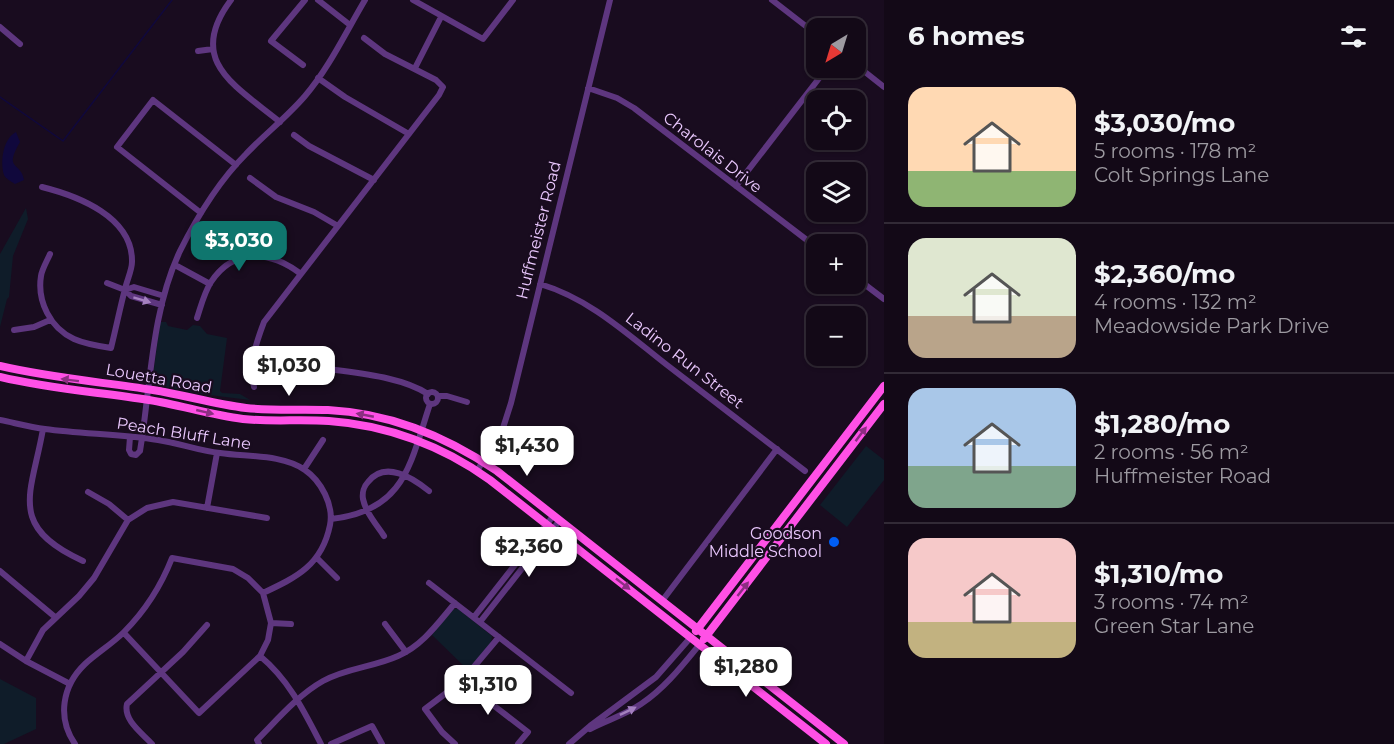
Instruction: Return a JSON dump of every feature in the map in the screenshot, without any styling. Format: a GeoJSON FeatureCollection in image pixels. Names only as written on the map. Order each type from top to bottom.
{"type":"FeatureCollection","features":[{"type":"Feature","properties":{"kind":"main road","name":"Louetta Road"},"geometry":{"type":"LineString","coordinates":[[0,366],[61,379],[149,389],[260,410],[330,410],[378,417],[421,430],[461,448],[483,462]]}},
{"type":"Feature","properties":{"kind":"main road","name":"Louetta Road"},"geometry":{"type":"LineString","coordinates":[[0,377],[60,389],[147,400],[259,421],[329,421],[376,428],[418,440],[456,457],[477,471]]}},
{"type":"Feature","properties":{"kind":"main road"},"geometry":{"type":"LineString","coordinates":[[691,637],[884,386]]}},
{"type":"Feature","properties":{"kind":"main road"},"geometry":{"type":"LineString","coordinates":[[700,644],[884,404]]}},
{"type":"Feature","properties":{"kind":"main road"},"geometry":{"type":"LineString","coordinates":[[237,418],[239,407]]}},
{"type":"Feature","properties":{"kind":"main road"},"geometry":{"type":"LineString","coordinates":[[329,421],[330,410]]}},
{"type":"Feature","properties":{"kind":"main road"},"geometry":{"type":"LineString","coordinates":[[483,462],[698,628],[839,742]]}},
{"type":"Feature","properties":{"kind":"main road"},"geometry":{"type":"LineString","coordinates":[[477,471],[826,744]]}},
{"type":"Feature","properties":{"kind":"main road"},"geometry":{"type":"LineString","coordinates":[[795,501],[805,508]]}},
{"type":"Feature","properties":{"kind":"main road"},"geometry":{"type":"LineString","coordinates":[[747,564],[757,571]]}},
{"type":"Feature","properties":{"kind":"street"},"geometry":{"type":"LineString","coordinates":[[231,0],[219,15],[212,42],[215,59],[223,74],[280,122]]}},
{"type":"Feature","properties":{"kind":"street"},"geometry":{"type":"LineString","coordinates":[[303,65],[271,41],[305,0]]}},
{"type":"Feature","properties":{"kind":"street"},"geometry":{"type":"LineString","coordinates":[[318,0],[350,25]]}},
{"type":"Feature","properties":{"kind":"street"},"geometry":{"type":"LineString","coordinates":[[130,437],[129,450],[131,454],[136,454],[140,451],[156,330],[164,296],[179,253],[201,213],[236,165],[305,96],[365,0]]}},
{"type":"Feature","properties":{"kind":"street"},"geometry":{"type":"LineString","coordinates":[[413,0],[483,39],[513,0]]}},
{"type":"Feature","properties":{"kind":"street","name":"Huffmeister Road"},"geometry":{"type":"LineString","coordinates":[[477,471],[498,438],[506,419],[609,0]]}},
{"type":"Feature","properties":{"kind":"street"},"geometry":{"type":"LineString","coordinates":[[772,0],[806,26]]}},
{"type":"Feature","properties":{"kind":"street"},"geometry":{"type":"LineString","coordinates":[[415,68],[441,17]]}},
{"type":"Feature","properties":{"kind":"street"},"geometry":{"type":"LineString","coordinates":[[0,27],[20,44]]}},
{"type":"Feature","properties":{"kind":"street"},"geometry":{"type":"LineString","coordinates":[[254,387],[252,359],[264,322],[409,134],[442,87],[436,80],[386,54],[364,38]]}},
{"type":"Feature","properties":{"kind":"street"},"geometry":{"type":"LineString","coordinates":[[198,51],[213,49]]}},
{"type":"Feature","properties":{"kind":"street"},"geometry":{"type":"LineString","coordinates":[[866,73],[884,87]]}},
{"type":"Feature","properties":{"kind":"street"},"geometry":{"type":"LineString","coordinates":[[318,78],[345,97],[409,134]]}},
{"type":"Feature","properties":{"kind":"street"},"geometry":{"type":"LineString","coordinates":[[736,186],[819,78]]}},
{"type":"Feature","properties":{"kind":"street","name":"Charolais Drive"},"geometry":{"type":"LineString","coordinates":[[588,88],[617,98],[634,108],[806,240]]}},
{"type":"Feature","properties":{"kind":"street"},"geometry":{"type":"LineString","coordinates":[[201,213],[117,147],[153,99],[236,165]]}},
{"type":"Feature","properties":{"kind":"street"},"geometry":{"type":"LineString","coordinates":[[294,135],[309,146],[374,180]]}},
{"type":"Feature","properties":{"kind":"street"},"geometry":{"type":"LineString","coordinates":[[250,178],[276,197],[314,212],[338,226]]}},
{"type":"Feature","properties":{"kind":"street"},"geometry":{"type":"LineString","coordinates":[[42,187],[67,193],[84,201],[123,231],[129,245],[132,262],[111,348],[73,339],[50,320],[40,287],[41,273],[50,254]]}},
{"type":"Feature","properties":{"kind":"street"},"geometry":{"type":"LineString","coordinates":[[231,244],[237,258]]}},
{"type":"Feature","properties":{"kind":"street"},"geometry":{"type":"LineString","coordinates":[[197,318],[210,284],[220,270],[237,258],[253,256],[275,258],[301,274]]}},
{"type":"Feature","properties":{"kind":"street"},"geometry":{"type":"LineString","coordinates":[[175,265],[210,284]]}},
{"type":"Feature","properties":{"kind":"street"},"geometry":{"type":"LineString","coordinates":[[107,283],[125,290],[131,296],[162,306]]}},
{"type":"Feature","properties":{"kind":"street","name":"Ladino Run Street"},"geometry":{"type":"LineString","coordinates":[[540,284],[579,300],[613,321],[805,471]]}},
{"type":"Feature","properties":{"kind":"street"},"geometry":{"type":"LineString","coordinates":[[866,286],[884,300]]}},
{"type":"Feature","properties":{"kind":"street"},"geometry":{"type":"LineString","coordinates":[[125,290],[134,287],[164,296]]}},
{"type":"Feature","properties":{"kind":"street"},"geometry":{"type":"LineString","coordinates":[[258,317],[264,322]]}},
{"type":"Feature","properties":{"kind":"street"},"geometry":{"type":"LineString","coordinates":[[14,330],[34,327],[50,320]]}},
{"type":"Feature","properties":{"kind":"street"},"geometry":{"type":"LineString","coordinates":[[316,367],[388,379],[419,387],[428,393],[434,392],[438,396],[447,396],[467,402]]}},
{"type":"Feature","properties":{"kind":"street"},"geometry":{"type":"LineString","coordinates":[[428,393],[426,399],[430,404]]}},
{"type":"Feature","properties":{"kind":"street"},"geometry":{"type":"LineString","coordinates":[[430,404],[437,402],[438,396]]}},
{"type":"Feature","properties":{"kind":"street"},"geometry":{"type":"LineString","coordinates":[[331,519],[351,517],[367,512],[389,496],[405,476],[430,404]]}},
{"type":"Feature","properties":{"kind":"street","name":"Peach Bluff Lane"},"geometry":{"type":"LineString","coordinates":[[0,420],[43,429],[142,438],[217,453],[285,460],[304,469]]}},
{"type":"Feature","properties":{"kind":"street"},"geometry":{"type":"LineString","coordinates":[[43,429],[30,484],[29,509],[46,539],[64,552],[83,561]]}},
{"type":"Feature","properties":{"kind":"street"},"geometry":{"type":"LineString","coordinates":[[263,592],[289,580],[317,558],[325,544],[331,519],[328,502],[319,483],[304,469],[323,440]]}},
{"type":"Feature","properties":{"kind":"street"},"geometry":{"type":"LineString","coordinates":[[662,601],[777,449]]}},
{"type":"Feature","properties":{"kind":"street"},"geometry":{"type":"LineString","coordinates":[[207,508],[217,453]]}},
{"type":"Feature","properties":{"kind":"street"},"geometry":{"type":"LineString","coordinates":[[384,536],[367,512],[362,496],[365,485],[372,476],[384,472],[397,472],[417,481],[429,492]]}},
{"type":"Feature","properties":{"kind":"street"},"geometry":{"type":"LineString","coordinates":[[88,492],[109,504],[128,520]]}},
{"type":"Feature","properties":{"kind":"street"},"geometry":{"type":"LineString","coordinates":[[26,661],[44,630],[55,617],[80,596],[94,579],[128,520],[147,508],[173,502],[267,518]]}},
{"type":"Feature","properties":{"kind":"street"},"geometry":{"type":"LineString","coordinates":[[477,620],[557,518]]}},
{"type":"Feature","properties":{"kind":"street"},"geometry":{"type":"LineString","coordinates":[[75,744],[69,736],[64,720],[64,704],[70,684],[83,665],[124,633],[144,610],[161,585],[172,558],[233,569],[248,578],[263,592],[271,623],[268,640],[260,656],[199,713],[124,633]]}},
{"type":"Feature","properties":{"kind":"street"},"geometry":{"type":"LineString","coordinates":[[317,558],[337,578]]}},
{"type":"Feature","properties":{"kind":"street"},"geometry":{"type":"LineString","coordinates":[[0,571],[55,617]]}},
{"type":"Feature","properties":{"kind":"street"},"geometry":{"type":"LineString","coordinates":[[429,583],[571,693]]}},
{"type":"Feature","properties":{"kind":"street"},"geometry":{"type":"LineString","coordinates":[[258,742],[298,700],[322,681],[406,652],[427,636],[455,603]]}},
{"type":"Feature","properties":{"kind":"street"},"geometry":{"type":"LineString","coordinates":[[271,623],[291,624]]}},
{"type":"Feature","properties":{"kind":"street"},"geometry":{"type":"LineString","coordinates":[[385,624],[406,652]]}},
{"type":"Feature","properties":{"kind":"street"},"geometry":{"type":"LineString","coordinates":[[152,744],[128,718],[125,712],[127,704],[183,652],[207,625]]}},
{"type":"Feature","properties":{"kind":"street"},"geometry":{"type":"LineString","coordinates":[[455,744],[442,732],[425,708],[462,681],[500,637]]}},
{"type":"Feature","properties":{"kind":"street"},"geometry":{"type":"LineString","coordinates":[[569,744],[647,685],[666,667],[691,637]]}},
{"type":"Feature","properties":{"kind":"street"},"geometry":{"type":"LineString","coordinates":[[0,644],[26,661],[70,684]]}},
{"type":"Feature","properties":{"kind":"street"},"geometry":{"type":"LineString","coordinates":[[577,737],[632,710],[654,694],[681,668],[700,644]]}},
{"type":"Feature","properties":{"kind":"street"},"geometry":{"type":"LineString","coordinates":[[260,656],[274,668],[298,700],[321,744]]}},
{"type":"Feature","properties":{"kind":"street"},"geometry":{"type":"LineString","coordinates":[[462,681],[528,732],[518,744]]}},
{"type":"Feature","properties":{"kind":"street"},"geometry":{"type":"LineString","coordinates":[[647,685],[654,694]]}},
{"type":"Feature","properties":{"kind":"street"},"geometry":{"type":"LineString","coordinates":[[331,744],[372,726],[382,744]]}},
{"type":"Feature","properties":{"kind":"shaded area"},"geometry":{"type":"Polygon","coordinates":[[[16,132],[20,142],[13,162],[20,170],[24,180],[15,184],[4,175],[2,163],[5,145],[16,132]]]}},
{"type":"Feature","properties":{"kind":"shaded area"},"geometry":{"type":"Polygon","coordinates":[[[26,208],[28,219],[13,256],[9,297],[0,327],[0,254],[26,208]]]}},
{"type":"Feature","properties":{"kind":"shaded area"},"geometry":{"type":"Polygon","coordinates":[[[160,322],[187,330],[193,325],[200,326],[207,334],[227,338],[220,391],[240,394],[250,400],[201,394],[152,384],[160,322]]]}},
{"type":"Feature","properties":{"kind":"shaded area"},"geometry":{"type":"Polygon","coordinates":[[[866,446],[884,460],[884,480],[847,527],[820,505],[866,446]]]}},
{"type":"Feature","properties":{"kind":"shaded area"},"geometry":{"type":"Polygon","coordinates":[[[453,609],[458,609],[492,636],[491,643],[468,670],[432,635],[453,609]]]}},
{"type":"Feature","properties":{"kind":"shaded area"},"geometry":{"type":"Polygon","coordinates":[[[0,679],[36,698],[36,729],[4,744],[0,744],[0,679]]]}},
{"type":"Feature","properties":{"kind":"waterway"},"geometry":{"type":"LineString","coordinates":[[0,97],[63,141],[172,0]]}},
{"type":"Feature","properties":{"kind":"place","name":"Goodson Middle School"},"geometry":{"type":"Point","coordinates":[834,542]}}]}
